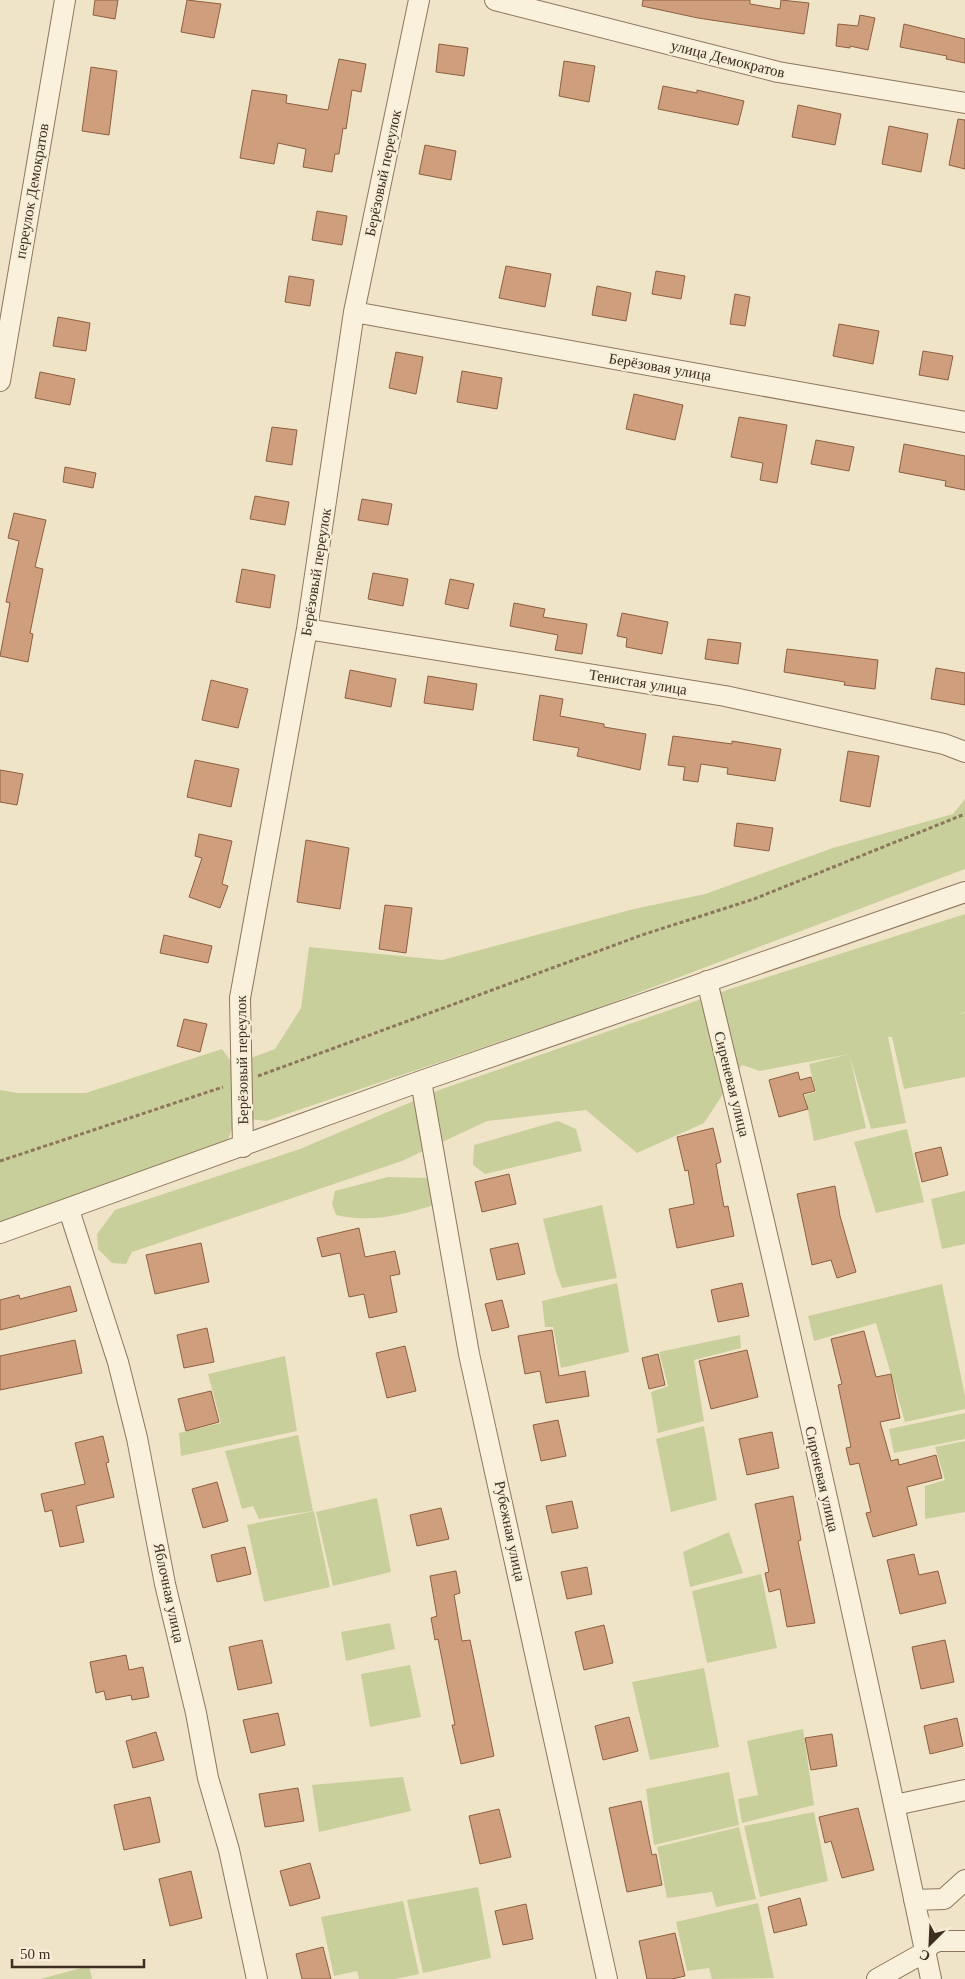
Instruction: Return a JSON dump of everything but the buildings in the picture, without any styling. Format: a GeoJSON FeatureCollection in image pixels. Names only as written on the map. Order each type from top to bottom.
{"type":"FeatureCollection","features":[{"type":"Feature","properties":{"kind":"street","name":"переулок Демократов"},"geometry":{"type":"LineString","coordinates":[[0,381],[65,0]]}},
{"type":"Feature","properties":{"kind":"street","name":"Берёзовый переулок"},"geometry":{"type":"LineString","coordinates":[[243,1147],[240,998],[307,629],[354,312],[419,0]]}},
{"type":"Feature","properties":{"kind":"street","name":"улица Демократов"},"geometry":{"type":"LineString","coordinates":[[495,0],[778,72],[965,103]]}},
{"type":"Feature","properties":{"kind":"street","name":"Берёзовая улица"},"geometry":{"type":"LineString","coordinates":[[354,312],[965,422]]}},
{"type":"Feature","properties":{"kind":"street","name":"Тенистая улица"},"geometry":{"type":"LineString","coordinates":[[307,629],[726,696],[944,744],[965,752]]}},
{"type":"Feature","properties":{"kind":"street"},"geometry":{"type":"LineString","coordinates":[[0,1233],[70,1210],[421,1081],[965,892]]}},
{"type":"Feature","properties":{"kind":"street","name":"Сиреневая улица"},"geometry":{"type":"LineString","coordinates":[[707,981],[752,1165],[931,1979]]}},
{"type":"Feature","properties":{"kind":"street","name":"Рубежная улица"},"geometry":{"type":"LineString","coordinates":[[421,1081],[470,1354],[608,1979]]}},
{"type":"Feature","properties":{"kind":"street","name":"Яблочная улица"},"geometry":{"type":"LineString","coordinates":[[70,1210],[118,1362],[137,1438],[165,1584],[196,1713],[208,1778],[228,1850],[257,1979]]}},
{"type":"Feature","properties":{"kind":"street"},"geometry":{"type":"LineString","coordinates":[[894,1805],[965,1790]]}},
{"type":"Feature","properties":{"kind":"street"},"geometry":{"type":"LineString","coordinates":[[914,1900],[944,1899],[965,1880]]}},
{"type":"Feature","properties":{"kind":"street"},"geometry":{"type":"LineString","coordinates":[[877,1979],[925,1952],[931,1944],[939,1941],[965,1941]]}},
{"type":"Feature","properties":{"kind":"path"},"geometry":{"type":"LineString","coordinates":[[255,1078],[642,935],[754,899],[965,814]]}},
{"type":"Feature","properties":{"kind":"path"},"geometry":{"type":"LineString","coordinates":[[0,1161],[229,1085]]}},
{"type":"Feature","properties":{"kind":"green space"},"geometry":{"type":"Polygon","coordinates":[[[965,799],[965,869],[590,1011],[266,1121],[251,1119],[248,1059],[275,1049],[301,1008],[309,947],[442,960],[634,909],[705,894],[833,848],[953,814],[965,799]]]}},
{"type":"Feature","properties":{"kind":"green space"},"geometry":{"type":"Polygon","coordinates":[[[965,914],[965,1012],[960,1014],[965,1013],[965,1077],[904,1089],[892,1037],[888,1037],[906,1123],[871,1129],[850,1057],[866,1128],[814,1141],[805,1095],[816,1092],[809,1064],[850,1054],[760,1071],[742,1065],[704,1123],[637,1153],[586,1110],[487,1121],[402,1161],[132,1252],[126,1264],[112,1263],[98,1249],[97,1234],[115,1210],[300,1149],[442,1089],[730,989],[965,914]]]}},
{"type":"Feature","properties":{"kind":"green space"},"geometry":{"type":"Polygon","coordinates":[[[222,1049],[233,1064],[234,1124],[227,1142],[0,1224],[0,1090],[17,1093],[86,1093],[222,1049]]]}},
{"type":"Feature","properties":{"kind":"green space"},"geometry":{"type":"Polygon","coordinates":[[[558,1121],[576,1129],[582,1151],[485,1174],[473,1165],[474,1145],[558,1121]]]}},
{"type":"Feature","properties":{"kind":"green space"},"geometry":{"type":"Polygon","coordinates":[[[907,1129],[924,1202],[876,1213],[854,1142],[907,1129]]]}},
{"type":"Feature","properties":{"kind":"green space"},"geometry":{"type":"Polygon","coordinates":[[[388,1177],[431,1178],[437,1204],[387,1217],[362,1218],[336,1215],[332,1204],[335,1191],[388,1177]]]}},
{"type":"Feature","properties":{"kind":"green space"},"geometry":{"type":"Polygon","coordinates":[[[965,1191],[965,1244],[942,1249],[931,1199],[965,1191]]]}},
{"type":"Feature","properties":{"kind":"green space"},"geometry":{"type":"Polygon","coordinates":[[[602,1205],[617,1278],[562,1288],[556,1272],[543,1219],[602,1205]]]}},
{"type":"Feature","properties":{"kind":"green space"},"geometry":{"type":"Polygon","coordinates":[[[617,1283],[629,1352],[561,1368],[553,1327],[545,1327],[542,1301],[617,1283]]]}},
{"type":"Feature","properties":{"kind":"green space"},"geometry":{"type":"Polygon","coordinates":[[[942,1284],[965,1396],[965,1409],[905,1422],[876,1323],[814,1341],[808,1316],[942,1284]]]}},
{"type":"Feature","properties":{"kind":"green space"},"geometry":{"type":"Polygon","coordinates":[[[740,1335],[741,1348],[694,1360],[704,1421],[658,1433],[651,1392],[668,1386],[659,1352],[740,1335]]]}},
{"type":"Feature","properties":{"kind":"green space"},"geometry":{"type":"Polygon","coordinates":[[[285,1356],[297,1431],[181,1456],[179,1433],[221,1423],[208,1374],[285,1356]]]}},
{"type":"Feature","properties":{"kind":"green space"},"geometry":{"type":"Polygon","coordinates":[[[965,1413],[965,1439],[894,1453],[889,1429],[965,1413]]]}},
{"type":"Feature","properties":{"kind":"green space"},"geometry":{"type":"Polygon","coordinates":[[[704,1426],[717,1500],[671,1512],[656,1439],[704,1426]]]}},
{"type":"Feature","properties":{"kind":"green space"},"geometry":{"type":"Polygon","coordinates":[[[298,1435],[313,1511],[259,1519],[253,1506],[242,1509],[225,1451],[298,1435]]]}},
{"type":"Feature","properties":{"kind":"green space"},"geometry":{"type":"Polygon","coordinates":[[[965,1441],[965,1512],[925,1519],[925,1486],[945,1480],[935,1447],[965,1441]]]}},
{"type":"Feature","properties":{"kind":"green space"},"geometry":{"type":"Polygon","coordinates":[[[377,1498],[391,1572],[333,1586],[316,1512],[377,1498]]]}},
{"type":"Feature","properties":{"kind":"green space"},"geometry":{"type":"Polygon","coordinates":[[[314,1511],[330,1587],[264,1602],[247,1525],[314,1511]]]}},
{"type":"Feature","properties":{"kind":"green space"},"geometry":{"type":"Polygon","coordinates":[[[729,1532],[743,1573],[690,1587],[683,1552],[729,1532]]]}},
{"type":"Feature","properties":{"kind":"green space"},"geometry":{"type":"Polygon","coordinates":[[[761,1574],[777,1648],[707,1663],[692,1591],[761,1574]]]}},
{"type":"Feature","properties":{"kind":"green space"},"geometry":{"type":"Polygon","coordinates":[[[390,1623],[395,1649],[346,1661],[341,1632],[390,1623]]]}},
{"type":"Feature","properties":{"kind":"green space"},"geometry":{"type":"Polygon","coordinates":[[[410,1665],[421,1717],[370,1727],[361,1674],[410,1665]]]}},
{"type":"Feature","properties":{"kind":"green space"},"geometry":{"type":"Polygon","coordinates":[[[704,1668],[719,1747],[650,1760],[632,1682],[704,1668]]]}},
{"type":"Feature","properties":{"kind":"green space"},"geometry":{"type":"Polygon","coordinates":[[[803,1729],[814,1805],[742,1823],[738,1799],[758,1795],[747,1741],[803,1729]]]}},
{"type":"Feature","properties":{"kind":"green space"},"geometry":{"type":"Polygon","coordinates":[[[729,1772],[739,1825],[654,1845],[646,1789],[729,1772]]]}},
{"type":"Feature","properties":{"kind":"green space"},"geometry":{"type":"Polygon","coordinates":[[[403,1777],[411,1811],[319,1832],[312,1785],[403,1777]]]}},
{"type":"Feature","properties":{"kind":"green space"},"geometry":{"type":"Polygon","coordinates":[[[814,1812],[828,1881],[760,1897],[744,1826],[814,1812]]]}},
{"type":"Feature","properties":{"kind":"green space"},"geometry":{"type":"Polygon","coordinates":[[[739,1827],[756,1899],[716,1907],[712,1892],[667,1898],[657,1847],[739,1827]]]}},
{"type":"Feature","properties":{"kind":"green space"},"geometry":{"type":"Polygon","coordinates":[[[478,1887],[491,1958],[423,1973],[407,1900],[478,1887]]]}},
{"type":"Feature","properties":{"kind":"green space"},"geometry":{"type":"Polygon","coordinates":[[[403,1901],[419,1974],[395,1979],[359,1979],[357,1971],[334,1976],[321,1917],[403,1901]]]}},
{"type":"Feature","properties":{"kind":"green space"},"geometry":{"type":"Polygon","coordinates":[[[758,1903],[774,1978],[712,1979],[709,1968],[687,1971],[676,1922],[758,1903]]]}},
{"type":"Feature","properties":{"kind":"green space"},"geometry":{"type":"Polygon","coordinates":[[[89,1966],[92,1979],[40,1979],[89,1966]]]}}]}
